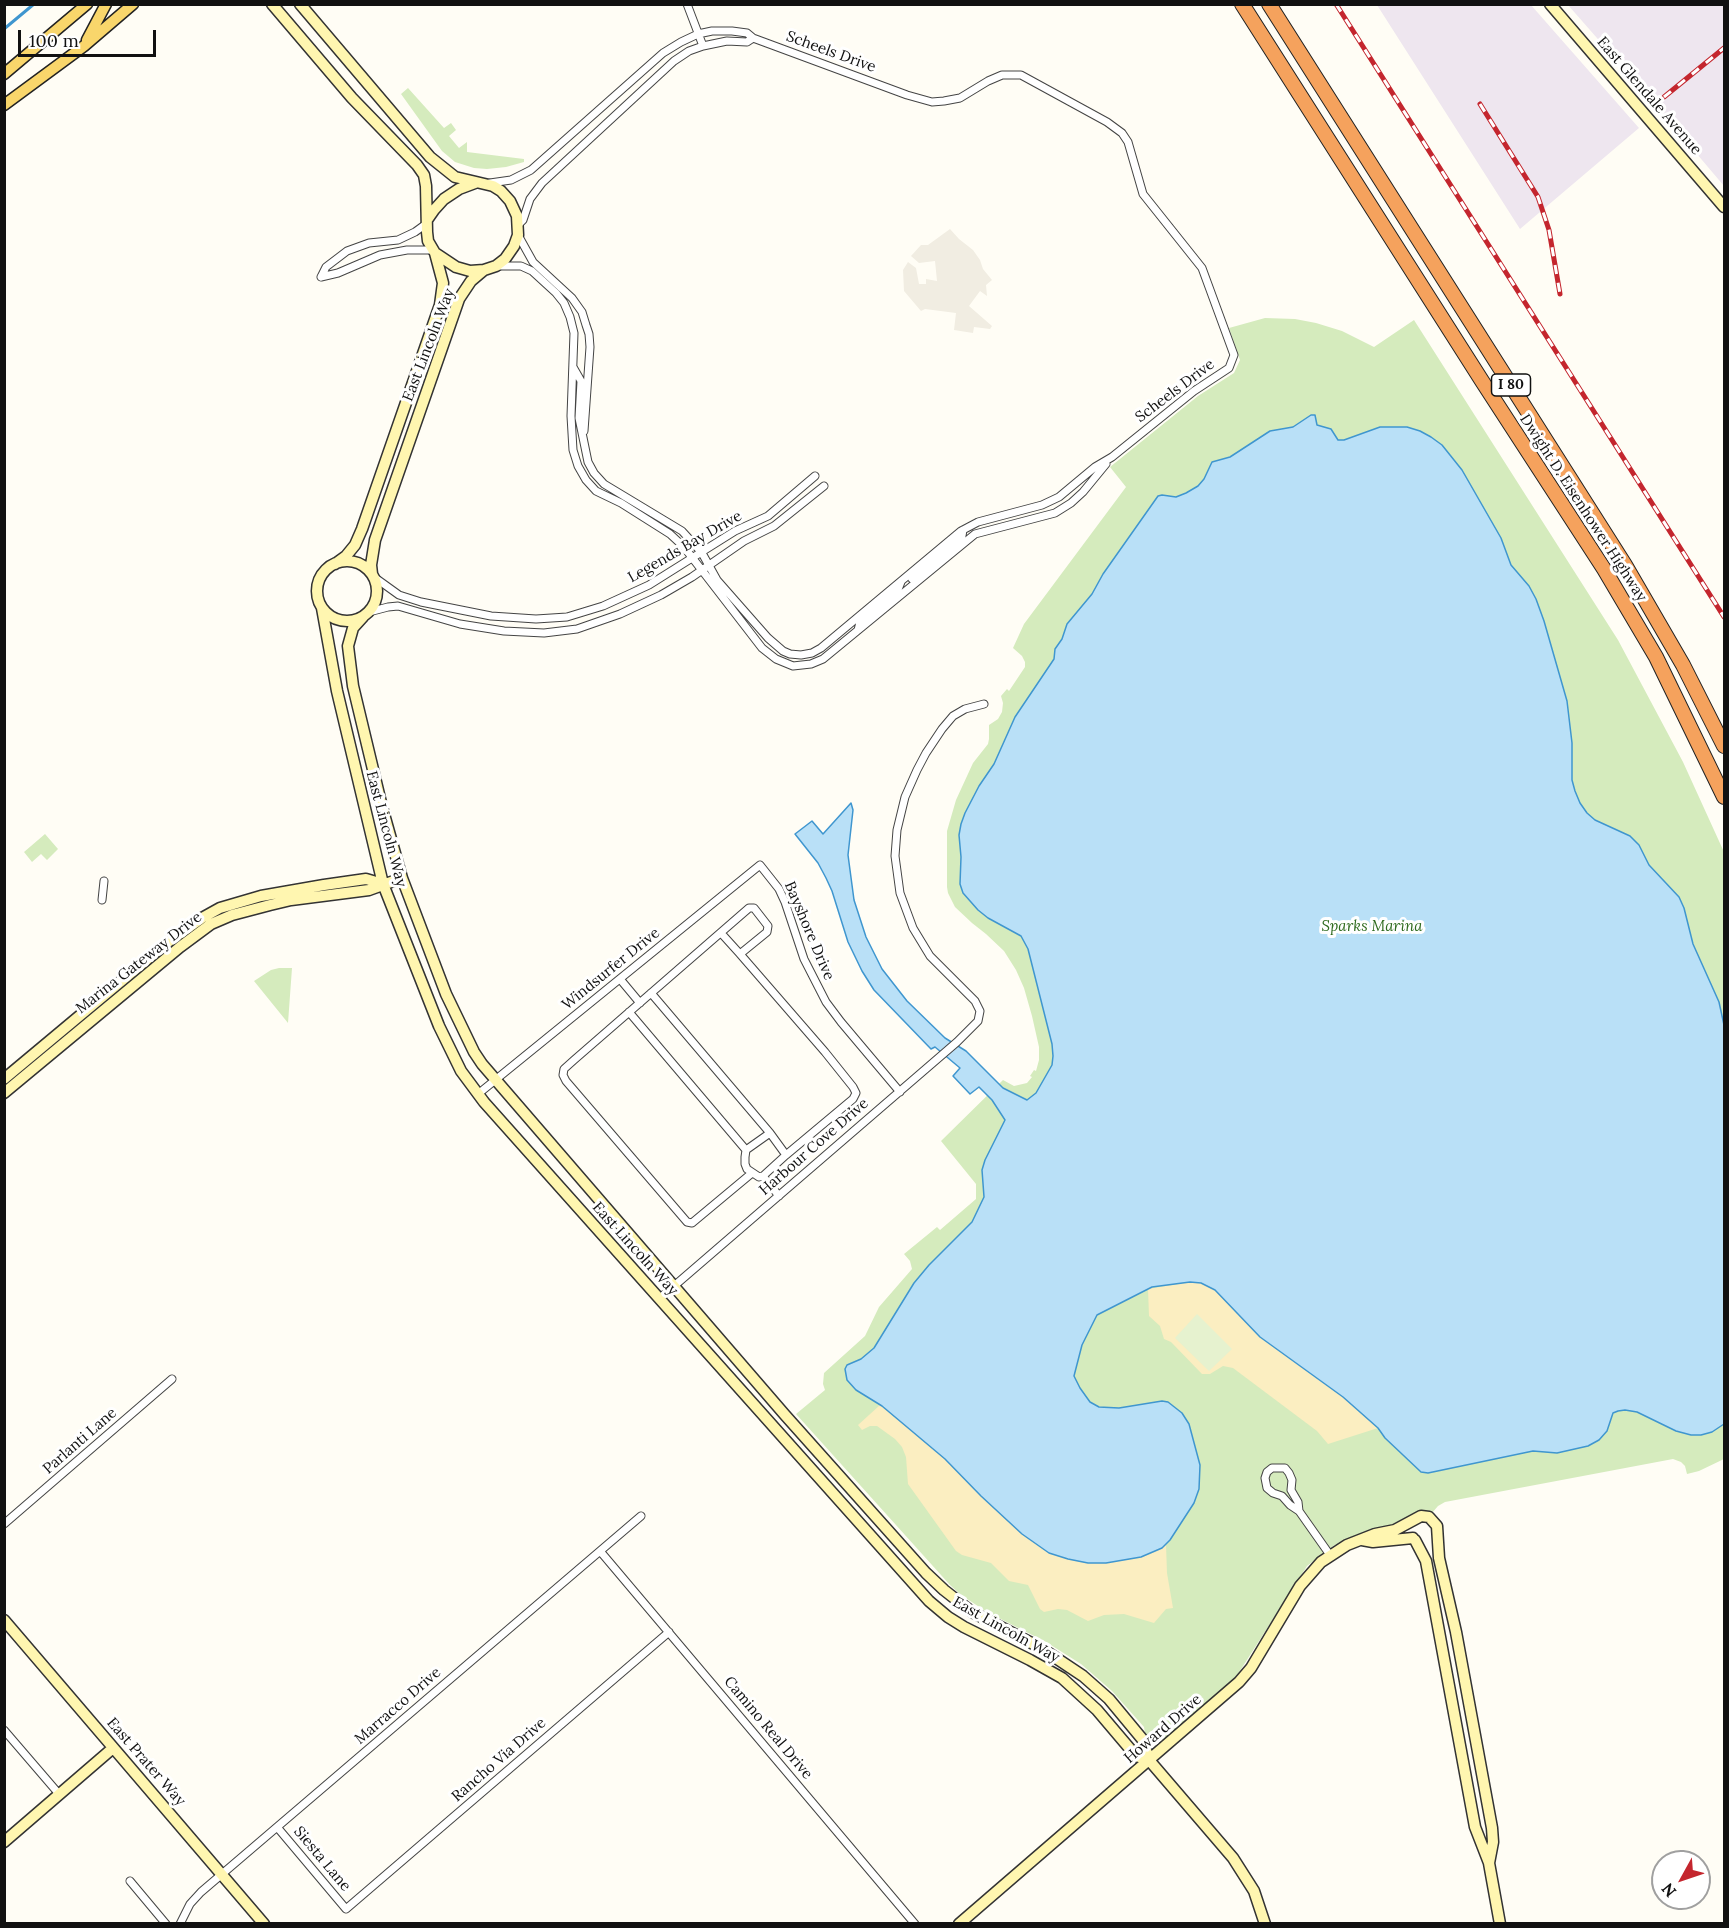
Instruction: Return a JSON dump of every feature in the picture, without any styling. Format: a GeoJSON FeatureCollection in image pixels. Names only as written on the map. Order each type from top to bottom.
{"type":"FeatureCollection","features":[{"type":"Feature","properties":{"kind":"highway"},"geometry":{"type":"LineString","coordinates":[[1233,4],[1268,45]]}},
{"type":"Feature","properties":{"kind":"highway","name":"Dwight D. Eisenhower Highway"},"geometry":{"type":"LineString","coordinates":[[1242,4],[1475,372],[1604,569],[1656,657],[1725,797]]}},
{"type":"Feature","properties":{"kind":"highway","name":"Dwight D. Eisenhower Highway"},"geometry":{"type":"LineString","coordinates":[[1269,4],[1625,565],[1683,665],[1725,746]]}},
{"type":"Feature","properties":{"kind":"highway"},"geometry":{"type":"LineString","coordinates":[[1275,4],[1285,31]]}},
{"type":"Feature","properties":{"kind":"main road"},"geometry":{"type":"LineString","coordinates":[[4,74],[87,4]]}},
{"type":"Feature","properties":{"kind":"main road"},"geometry":{"type":"LineString","coordinates":[[84,46],[106,4]]}},
{"type":"Feature","properties":{"kind":"main road"},"geometry":{"type":"LineString","coordinates":[[4,105],[84,46],[133,4]]}},
{"type":"Feature","properties":{"kind":"street"},"geometry":{"type":"LineString","coordinates":[[272,4],[352,98],[424,175],[428,241],[434,252],[456,267],[471,271],[496,266],[521,266],[532,271],[564,303],[574,333],[571,416],[573,450],[586,480],[596,491],[621,503],[670,534],[693,559],[762,648],[776,659],[793,666],[811,664],[823,659],[975,534],[1056,513],[1083,492],[1112,458]]}},
{"type":"Feature","properties":{"kind":"street"},"geometry":{"type":"LineString","coordinates":[[300,4],[430,157],[455,177],[493,186],[510,201],[517,216],[518,230],[514,246],[505,259],[496,266]]}},
{"type":"Feature","properties":{"kind":"street"},"geometry":{"type":"LineString","coordinates":[[687,4],[703,46]]}},
{"type":"Feature","properties":{"kind":"street","name":"East Glendale Avenue"},"geometry":{"type":"LineString","coordinates":[[1550,4],[1725,207]]}},
{"type":"Feature","properties":{"kind":"street","name":"Scheels Drive"},"geometry":{"type":"LineString","coordinates":[[480,183],[511,180],[531,170],[663,53],[698,34],[712,31],[747,33],[753,38],[907,95],[932,102],[960,98],[1002,75],[1021,75],[1107,122],[1122,133],[1128,142],[1143,194],[1202,268],[1234,355],[1229,368],[1194,391],[1112,458],[1095,467],[1051,501],[978,522],[963,530],[821,648],[801,656],[783,651],[768,639],[717,580],[712,564],[682,531],[604,484],[588,462]]}},
{"type":"Feature","properties":{"kind":"street","name":"Scheels Drive"},"geometry":{"type":"LineString","coordinates":[[518,230],[536,190],[674,61],[689,51],[703,46],[727,42],[747,42],[753,38]]}},
{"type":"Feature","properties":{"kind":"street"},"geometry":{"type":"LineString","coordinates":[[434,252],[407,250],[380,255],[338,273],[321,277],[326,267],[347,251],[369,243],[398,240],[415,232],[427,222],[444,199],[459,189],[480,183]]}},
{"type":"Feature","properties":{"kind":"street"},"geometry":{"type":"LineString","coordinates":[[518,230],[533,262],[572,297],[582,312],[589,334],[590,347],[584,436]]}},
{"type":"Feature","properties":{"kind":"street","name":"East Lincoln Way"},"geometry":{"type":"LineString","coordinates":[[334,564],[346,556],[355,545],[362,529],[440,305],[443,283],[434,252]]}},
{"type":"Feature","properties":{"kind":"street","name":"East Lincoln Way"},"geometry":{"type":"LineString","coordinates":[[373,576],[370,565],[375,540],[459,299],[471,281],[484,270]]}},
{"type":"Feature","properties":{"kind":"street"},"geometry":{"type":"LineString","coordinates":[[573,367],[581,381],[579,418],[588,462],[578,466]]}},
{"type":"Feature","properties":{"kind":"street","name":"Legends Bay Drive"},"geometry":{"type":"LineString","coordinates":[[373,576],[399,595],[422,602],[491,616],[536,619],[567,617],[603,606],[650,585],[735,531],[768,516],[815,476]]}},
{"type":"Feature","properties":{"kind":"street","name":"Legends Bay Drive"},"geometry":{"type":"LineString","coordinates":[[366,615],[388,606],[398,606],[460,624],[504,631],[544,633],[576,629],[620,614],[661,595],[712,564],[744,541],[774,526],[824,486]]}},
{"type":"Feature","properties":{"kind":"street"},"geometry":{"type":"LineString","coordinates":[[908,589],[911,579],[962,536],[963,530]]}},
{"type":"Feature","properties":{"kind":"street"},"geometry":{"type":"LineString","coordinates":[[341,561],[356,562],[373,576],[377,587],[377,598],[366,615],[352,621],[341,620],[330,616],[322,608],[317,592],[319,580],[325,570],[334,564],[341,561]]}},
{"type":"Feature","properties":{"kind":"street"},"geometry":{"type":"LineString","coordinates":[[858,630],[860,622],[897,592],[901,582]]}},
{"type":"Feature","properties":{"kind":"street","name":"East Lincoln Way"},"geometry":{"type":"LineString","coordinates":[[322,608],[337,692],[383,884],[439,1026],[461,1071],[478,1094],[659,1299],[929,1601],[964,1627],[1062,1678],[1096,1710],[1136,1756],[1149,1760]]}},
{"type":"Feature","properties":{"kind":"street","name":"East Lincoln Way"},"geometry":{"type":"LineString","coordinates":[[366,615],[353,628],[348,646],[353,686],[382,807],[402,878],[446,994],[474,1052],[495,1080],[785,1415],[926,1573],[972,1612],[1041,1648],[1090,1682],[1115,1706],[1143,1740],[1149,1760],[1233,1858],[1254,1891],[1265,1923]]}},
{"type":"Feature","properties":{"kind":"street","name":"Harbour Cove Drive"},"geometry":{"type":"LineString","coordinates":[[659,1299],[976,1025],[980,1011],[975,1001],[939,965],[918,937],[900,893],[895,856],[897,830],[905,797],[916,770],[953,716],[965,709],[984,704]]}},
{"type":"Feature","properties":{"kind":"street","name":"Windsurfer Drive"},"geometry":{"type":"LineString","coordinates":[[478,1094],[760,866]]}},
{"type":"Feature","properties":{"kind":"street","name":"Bayshore Drive"},"geometry":{"type":"LineString","coordinates":[[760,866],[779,889],[804,959],[826,1002],[900,1092]]}},
{"type":"Feature","properties":{"kind":"street","name":"Marina Gateway Drive"},"geometry":{"type":"LineString","coordinates":[[4,1093],[211,924],[232,915],[291,900],[369,891],[402,878]]}},
{"type":"Feature","properties":{"kind":"street","name":"Marina Gateway Drive"},"geometry":{"type":"LineString","coordinates":[[4,1079],[168,942],[195,922],[220,908],[261,896],[366,879],[383,884]]}},
{"type":"Feature","properties":{"kind":"street"},"geometry":{"type":"LineString","coordinates":[[102,900],[104,881]]}},
{"type":"Feature","properties":{"kind":"street"},"geometry":{"type":"LineString","coordinates":[[740,954],[767,932],[768,926],[754,908],[749,909],[629,1012],[564,1070],[563,1075],[687,1222],[692,1223],[752,1173]]}},
{"type":"Feature","properties":{"kind":"street"},"geometry":{"type":"LineString","coordinates":[[629,1012],[746,1150],[745,1164],[752,1173],[759,1177],[853,1099],[856,1093],[853,1087],[721,933]]}},
{"type":"Feature","properties":{"kind":"street"},"geometry":{"type":"LineString","coordinates":[[620,979],[640,1003]]}},
{"type":"Feature","properties":{"kind":"street"},"geometry":{"type":"LineString","coordinates":[[651,993],[786,1155]]}},
{"type":"Feature","properties":{"kind":"street"},"geometry":{"type":"LineString","coordinates":[[746,1150],[770,1133]]}},
{"type":"Feature","properties":{"kind":"street"},"geometry":{"type":"LineString","coordinates":[[763,1176],[779,1196]]}},
{"type":"Feature","properties":{"kind":"street","name":"Parlanti Lane"},"geometry":{"type":"LineString","coordinates":[[4,1524],[172,1379]]}},
{"type":"Feature","properties":{"kind":"street"},"geometry":{"type":"LineString","coordinates":[[1299,1510],[1298,1502],[1291,1490],[1292,1480],[1289,1473],[1284,1468],[1272,1468],[1267,1472],[1265,1478],[1267,1488],[1282,1496],[1290,1505],[1299,1510],[1330,1555]]}},
{"type":"Feature","properties":{"kind":"street","name":"Marracco Drive"},"geometry":{"type":"LineString","coordinates":[[180,1923],[190,1904],[222,1874],[641,1516]]}},
{"type":"Feature","properties":{"kind":"street"},"geometry":{"type":"LineString","coordinates":[[1489,1863],[1492,1828],[1439,1558],[1437,1526],[1429,1517],[1421,1516],[1414,1520],[1410,1530],[1426,1561],[1475,1827],[1489,1863],[1500,1923]]}},
{"type":"Feature","properties":{"kind":"street","name":"Howard Drive"},"geometry":{"type":"LineString","coordinates":[[959,1923],[1239,1682],[1251,1668],[1309,1573],[1330,1555],[1347,1545],[1375,1534],[1395,1530],[1414,1520]]}},
{"type":"Feature","properties":{"kind":"street"},"geometry":{"type":"LineString","coordinates":[[1414,1539],[1425,1543],[1434,1539],[1437,1534]]}},
{"type":"Feature","properties":{"kind":"street","name":"Howard Drive"},"geometry":{"type":"LineString","coordinates":[[1362,1540],[1373,1542],[1414,1539]]}},
{"type":"Feature","properties":{"kind":"street","name":"Camino Real Drive"},"geometry":{"type":"LineString","coordinates":[[600,1551],[915,1923]]}},
{"type":"Feature","properties":{"kind":"street","name":"East Prater Way"},"geometry":{"type":"LineString","coordinates":[[4,1620],[264,1923]]}},
{"type":"Feature","properties":{"kind":"street","name":"Rancho Via Drive"},"geometry":{"type":"LineString","coordinates":[[346,1909],[669,1632]]}},
{"type":"Feature","properties":{"kind":"street"},"geometry":{"type":"LineString","coordinates":[[1440,1635],[1455,1632]]}},
{"type":"Feature","properties":{"kind":"street"},"geometry":{"type":"LineString","coordinates":[[4,1730],[59,1794]]}},
{"type":"Feature","properties":{"kind":"street"},"geometry":{"type":"LineString","coordinates":[[4,1842],[113,1748]]}},
{"type":"Feature","properties":{"kind":"street"},"geometry":{"type":"LineString","coordinates":[[1462,1756],[1478,1753]]}},
{"type":"Feature","properties":{"kind":"street","name":"Siesta Lane"},"geometry":{"type":"LineString","coordinates":[[277,1827],[346,1909]]}},
{"type":"Feature","properties":{"kind":"street"},"geometry":{"type":"LineString","coordinates":[[130,1881],[166,1923]]}},
{"type":"Feature","properties":{"kind":"shaded area"},"geometry":{"type":"Polygon","coordinates":[[[1377,5],[1531,5],[1639,128],[1520,229],[1377,5]]]}},
{"type":"Feature","properties":{"kind":"shaded area"},"geometry":{"type":"Polygon","coordinates":[[[1568,5],[1724,5],[1724,186],[1647,95],[1568,5]]]}},
{"type":"Feature","properties":{"kind":"shaded area"},"geometry":{"type":"Polygon","coordinates":[[[950,229],[973,250],[992,280],[986,285],[987,296],[980,291],[969,306],[992,326],[990,329],[974,327],[973,333],[954,330],[956,313],[925,309],[921,311],[904,291],[903,270],[908,262],[916,268],[919,284],[926,284],[926,279],[937,281],[935,261],[919,263],[911,256],[921,245],[928,245],[950,229]]]}},
{"type":"Feature","properties":{"kind":"green space"},"geometry":{"type":"Polygon","coordinates":[[[408,88],[444,128],[451,123],[456,130],[449,136],[459,148],[467,142],[467,152],[524,159],[524,162],[487,169],[474,168],[455,162],[442,151],[401,94],[408,88]]]}},
{"type":"Feature","properties":{"kind":"green space","name":"Sparks Marina"},"geometry":{"type":"Polygon","coordinates":[[[1265,318],[1295,319],[1316,323],[1342,331],[1374,347],[1414,320],[1618,640],[1683,762],[1724,852],[1724,1459],[1687,1474],[1685,1466],[1673,1459],[1445,1502],[1432,1513],[1405,1524],[1350,1538],[1333,1546],[1307,1566],[1236,1677],[1164,1740],[1157,1741],[1145,1733],[1144,1727],[1112,1691],[1081,1664],[961,1595],[796,1414],[825,1390],[824,1373],[865,1336],[879,1307],[912,1269],[910,1261],[904,1254],[937,1227],[940,1230],[976,1199],[976,1184],[941,1141],[1003,1080],[1014,1086],[1027,1083],[1034,1070],[1036,1071],[1039,1047],[1024,988],[1016,970],[1004,951],[955,907],[947,887],[947,831],[956,800],[973,763],[988,744],[989,725],[998,719],[1002,712],[1001,696],[1007,689],[1009,691],[1025,667],[1022,656],[1013,648],[1024,624],[1126,487],[1110,467],[1198,396],[1234,373],[1240,360],[1229,328],[1265,318]]]}},
{"type":"Feature","properties":{"kind":"green space"},"geometry":{"type":"Polygon","coordinates":[[[45,834],[58,849],[47,860],[41,854],[32,862],[24,852],[45,834]]]}},
{"type":"Feature","properties":{"kind":"green space"},"geometry":{"type":"Polygon","coordinates":[[[292,968],[288,1023],[254,981],[271,970],[292,968]]]}},
{"type":"Feature","properties":{"kind":"green space"},"geometry":{"type":"Polygon","coordinates":[[[1197,1314],[1232,1349],[1209,1371],[1175,1338],[1197,1314]]]}},
{"type":"Feature","properties":{"kind":"sand"},"geometry":{"type":"Polygon","coordinates":[[[1190,1282],[1201,1283],[1215,1290],[1260,1337],[1343,1397],[1378,1428],[1328,1444],[1317,1431],[1233,1368],[1223,1366],[1210,1374],[1202,1374],[1171,1342],[1164,1339],[1160,1326],[1149,1316],[1148,1289],[1190,1282]]]}},
{"type":"Feature","properties":{"kind":"sand"},"geometry":{"type":"Polygon","coordinates":[[[880,1405],[945,1459],[1022,1534],[1049,1553],[1088,1563],[1106,1563],[1141,1557],[1166,1545],[1167,1573],[1173,1608],[1166,1609],[1154,1623],[1124,1614],[1104,1615],[1088,1621],[1067,1610],[1044,1612],[1040,1609],[1028,1585],[1009,1581],[991,1563],[962,1555],[956,1551],[908,1484],[906,1457],[902,1447],[877,1426],[870,1426],[862,1430],[858,1425],[880,1405]]]}},
{"type":"Feature","properties":{"kind":"water","name":"Sparks Marina"},"geometry":{"type":"Polygon","coordinates":[[[1311,415],[1315,415],[1317,425],[1331,429],[1338,440],[1380,427],[1407,427],[1420,431],[1442,445],[1462,470],[1501,538],[1511,565],[1529,586],[1544,621],[1567,701],[1572,743],[1572,780],[1580,803],[1595,820],[1630,836],[1639,845],[1649,865],[1679,897],[1684,908],[1693,944],[1719,1002],[1724,1025],[1724,1424],[1712,1432],[1691,1435],[1676,1431],[1637,1412],[1618,1411],[1613,1413],[1607,1431],[1599,1440],[1588,1446],[1557,1453],[1533,1451],[1428,1473],[1421,1472],[1385,1438],[1378,1428],[1343,1397],[1260,1337],[1215,1290],[1201,1283],[1190,1282],[1152,1287],[1097,1315],[1082,1345],[1074,1376],[1090,1402],[1099,1407],[1119,1408],[1162,1401],[1168,1402],[1182,1413],[1189,1424],[1200,1465],[1199,1489],[1194,1503],[1170,1540],[1162,1548],[1141,1557],[1106,1563],[1088,1563],[1068,1559],[1049,1553],[1022,1534],[945,1459],[882,1406],[856,1390],[847,1380],[845,1369],[847,1365],[861,1359],[874,1348],[914,1283],[972,1222],[984,1197],[982,1170],[985,1160],[1005,1120],[992,1100],[979,1087],[970,1094],[953,1076],[960,1068],[935,1047],[931,1049],[874,990],[848,942],[826,878],[818,863],[795,834],[812,821],[823,834],[851,803],[853,810],[848,855],[854,900],[866,937],[882,969],[907,1001],[945,1038],[966,1051],[1003,1088],[1027,1100],[1036,1093],[1052,1065],[1053,1056],[1028,949],[1021,936],[988,918],[963,893],[960,884],[959,835],[965,813],[994,764],[1015,717],[1054,659],[1055,649],[1062,639],[1067,624],[1092,594],[1103,574],[1158,496],[1176,497],[1186,493],[1198,486],[1204,479],[1212,462],[1230,457],[1270,431],[1293,427],[1311,415]]]}},
{"type":"Feature","properties":{"kind":"waterway"},"geometry":{"type":"LineString","coordinates":[[4,29],[34,4]]}},
{"type":"Feature","properties":{"kind":"railway"},"geometry":{"type":"LineString","coordinates":[[1336,4],[1724,617]]}},
{"type":"Feature","properties":{"kind":"railway"},"geometry":{"type":"LineString","coordinates":[[1664,97],[1724,48]]}},
{"type":"Feature","properties":{"kind":"railway"},"geometry":{"type":"LineString","coordinates":[[1480,104],[1538,197],[1549,230],[1560,294]]}}]}
